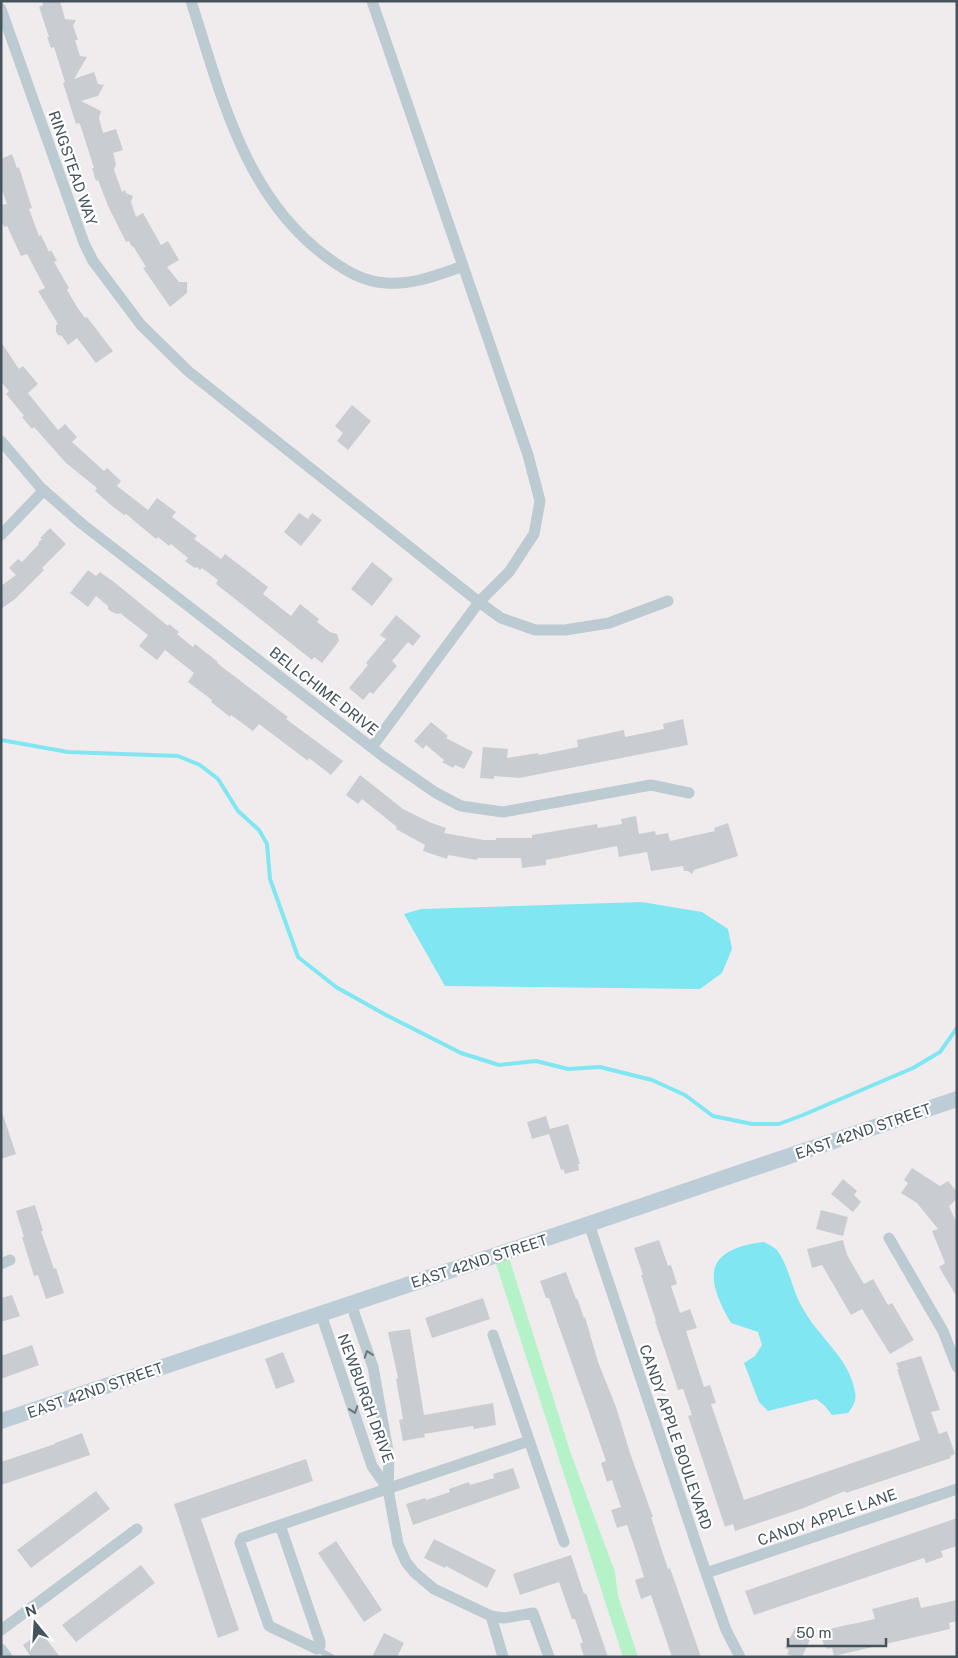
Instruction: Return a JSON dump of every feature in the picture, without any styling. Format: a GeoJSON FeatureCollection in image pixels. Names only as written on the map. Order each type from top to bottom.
{"type":"FeatureCollection","features":[{"type":"Feature","properties":{"kind":"street"},"geometry":{"type":"LineString","coordinates":[[190,1],[232,127],[252,169],[280,212],[304,239],[350,272],[363,278],[384,283],[414,281],[463,266]]}},
{"type":"Feature","properties":{"kind":"street"},"geometry":{"type":"LineString","coordinates":[[372,1],[528,455],[540,502],[534,534],[509,572],[479,602],[372,747]]}},
{"type":"Feature","properties":{"kind":"street","name":"RINGSTEAD WAY"},"geometry":{"type":"LineString","coordinates":[[1,9],[92,261],[141,325],[188,371],[501,618],[535,630],[565,630],[609,623],[668,601]]}},
{"type":"Feature","properties":{"kind":"street","name":"BELLCHIME DRIVE"},"geometry":{"type":"LineString","coordinates":[[1,441],[44,490],[82,524],[372,747],[436,793],[461,806],[503,812],[651,785],[689,793]]}},
{"type":"Feature","properties":{"kind":"street"},"geometry":{"type":"LineString","coordinates":[[1,534],[44,490]]}},
{"type":"Feature","properties":{"kind":"street","name":"EAST 42ND STREET"},"geometry":{"type":"LineString","coordinates":[[1,1421],[589,1224],[957,1098]]}},
{"type":"Feature","properties":{"kind":"street","name":"CANDY APPLE BOULEVARD"},"geometry":{"type":"LineString","coordinates":[[589,1224],[706,1573],[726,1630],[740,1657]]}},
{"type":"Feature","properties":{"kind":"street"},"geometry":{"type":"LineString","coordinates":[[889,1238],[943,1331],[957,1367]]}},
{"type":"Feature","properties":{"kind":"street"},"geometry":{"type":"LineString","coordinates":[[351,1304],[373,1367],[389,1457],[388,1488]]}},
{"type":"Feature","properties":{"kind":"street","name":"NEWBURGH DRIVE"},"geometry":{"type":"LineString","coordinates":[[321,1314],[372,1466],[388,1488],[398,1544],[409,1567],[434,1589],[491,1616],[504,1618],[533,1613],[548,1657]]}},
{"type":"Feature","properties":{"kind":"street"},"geometry":{"type":"LineString","coordinates":[[493,1335],[564,1542]]}},
{"type":"Feature","properties":{"kind":"street"},"geometry":{"type":"LineString","coordinates":[[280,1526],[320,1642],[320,1646],[317,1649],[269,1626],[240,1543],[242,1538],[529,1441]]}},
{"type":"Feature","properties":{"kind":"street","name":"CANDY APPLE LANE"},"geometry":{"type":"LineString","coordinates":[[706,1573],[957,1489]]}},
{"type":"Feature","properties":{"kind":"street"},"geometry":{"type":"LineString","coordinates":[[1,1630],[137,1529]]}},
{"type":"Feature","properties":{"kind":"street"},"geometry":{"type":"LineString","coordinates":[[491,1616],[503,1657]]}},
{"type":"Feature","properties":{"kind":"street"},"geometry":{"type":"LineString","coordinates":[[1,1648],[7,1657]]}},
{"type":"Feature","properties":{"kind":"lane"},"geometry":{"type":"LineString","coordinates":[[317,1649],[332,1657]]}},
{"type":"Feature","properties":{"kind":"green space"},"geometry":{"type":"Polygon","coordinates":[[[509,1258],[571,1454],[615,1572],[618,1596],[638,1657],[623,1657],[495,1261],[509,1258]]]}},
{"type":"Feature","properties":{"kind":"water"},"geometry":{"type":"Polygon","coordinates":[[[642,902],[702,912],[728,929],[732,949],[722,973],[700,989],[445,986],[404,914],[421,909],[642,902]]]}},
{"type":"Feature","properties":{"kind":"water"},"geometry":{"type":"Polygon","coordinates":[[[764,1242],[777,1250],[781,1256],[808,1318],[847,1368],[855,1395],[854,1403],[848,1413],[832,1415],[816,1399],[768,1411],[759,1402],[744,1363],[755,1356],[762,1345],[758,1332],[731,1323],[716,1292],[714,1279],[715,1268],[720,1259],[730,1251],[764,1242]]]}},
{"type":"Feature","properties":{"kind":"building"},"geometry":{"type":"Polygon","coordinates":[[[42,1],[60,1],[65,19],[76,20],[73,26],[78,40],[75,40],[80,56],[87,57],[74,79],[94,72],[98,84],[104,85],[98,96],[81,101],[101,111],[99,118],[103,133],[116,129],[123,150],[113,153],[116,164],[114,170],[122,192],[125,190],[126,193],[133,196],[131,202],[136,217],[143,213],[161,245],[168,241],[179,260],[167,267],[179,282],[187,282],[187,293],[170,307],[143,268],[146,267],[133,246],[129,241],[126,242],[108,206],[98,180],[96,181],[92,168],[94,168],[81,127],[79,123],[76,124],[63,83],[65,82],[54,47],[51,48],[47,37],[49,37],[39,7],[43,5],[42,1]]]}},
{"type":"Feature","properties":{"kind":"building"},"geometry":{"type":"Polygon","coordinates":[[[12,154],[17,168],[19,167],[32,208],[29,209],[39,236],[41,235],[49,252],[51,250],[57,261],[54,262],[69,288],[67,290],[77,307],[113,351],[96,363],[77,338],[68,345],[62,336],[58,335],[56,325],[58,324],[38,291],[45,288],[27,254],[21,256],[7,226],[4,227],[1,219],[1,205],[7,204],[1,187],[1,159],[12,154]]]}},
{"type":"Feature","properties":{"kind":"building"},"geometry":{"type":"Polygon","coordinates":[[[1,342],[19,369],[23,366],[38,384],[28,393],[58,430],[65,424],[77,437],[72,442],[104,471],[107,468],[121,481],[117,486],[148,510],[157,498],[176,512],[172,517],[197,536],[194,539],[221,559],[225,554],[268,587],[263,594],[291,616],[300,604],[319,619],[317,622],[330,632],[337,634],[339,641],[322,663],[314,657],[312,660],[216,584],[218,580],[202,568],[200,570],[197,567],[195,568],[185,561],[188,558],[171,544],[169,546],[158,537],[156,539],[126,514],[124,515],[112,506],[95,491],[97,488],[66,463],[34,427],[32,429],[6,394],[9,391],[1,382],[1,342]]]}},
{"type":"Feature","properties":{"kind":"building"},"geometry":{"type":"Polygon","coordinates":[[[352,405],[371,421],[348,450],[337,441],[343,433],[335,426],[352,405]]]}},
{"type":"Feature","properties":{"kind":"building"},"geometry":{"type":"Polygon","coordinates":[[[299,513],[308,519],[312,513],[322,520],[301,546],[284,532],[299,513]]]}},
{"type":"Feature","properties":{"kind":"building"},"geometry":{"type":"Polygon","coordinates":[[[50,528],[66,544],[42,568],[44,570],[15,599],[1,609],[1,586],[16,575],[9,568],[18,559],[22,562],[39,544],[42,539],[40,538],[50,528]]]}},
{"type":"Feature","properties":{"kind":"building"},"geometry":{"type":"Polygon","coordinates":[[[372,562],[393,579],[372,606],[351,589],[372,562]]]}},
{"type":"Feature","properties":{"kind":"building"},"geometry":{"type":"Polygon","coordinates":[[[88,570],[96,576],[100,572],[114,582],[168,626],[169,624],[179,632],[177,634],[193,647],[195,644],[288,717],[286,719],[343,761],[331,775],[309,758],[308,761],[259,724],[253,731],[231,715],[230,717],[211,702],[212,700],[188,682],[194,673],[165,650],[157,660],[139,646],[148,635],[120,613],[112,612],[96,596],[88,607],[70,593],[88,570]]]}},
{"type":"Feature","properties":{"kind":"building"},"geometry":{"type":"Polygon","coordinates":[[[396,615],[421,636],[413,646],[408,642],[392,661],[397,666],[373,694],[370,692],[363,700],[349,688],[386,639],[380,635],[396,615]]]}},
{"type":"Feature","properties":{"kind":"building"},"geometry":{"type":"Polygon","coordinates":[[[683,719],[688,745],[519,778],[494,776],[494,779],[480,778],[483,747],[508,749],[507,758],[538,753],[539,755],[578,747],[577,740],[624,730],[625,737],[664,729],[663,724],[683,719]]]}},
{"type":"Feature","properties":{"kind":"building"},"geometry":{"type":"Polygon","coordinates":[[[431,722],[448,736],[446,738],[473,752],[464,769],[455,765],[453,768],[442,762],[444,760],[426,745],[423,749],[414,741],[431,722]]]}},
{"type":"Feature","properties":{"kind":"building"},"geometry":{"type":"Polygon","coordinates":[[[360,775],[403,809],[446,828],[444,833],[484,840],[532,838],[532,835],[597,824],[598,828],[622,824],[621,819],[636,816],[639,834],[655,831],[656,835],[668,833],[670,841],[715,831],[714,828],[728,823],[738,856],[694,870],[692,874],[684,871],[683,866],[651,871],[647,852],[619,857],[617,846],[546,860],[546,865],[522,868],[521,858],[478,858],[477,860],[448,855],[447,859],[423,851],[425,845],[396,829],[397,827],[362,799],[358,804],[346,795],[360,775]]]}},
{"type":"Feature","properties":{"kind":"building"},"geometry":{"type":"Polygon","coordinates":[[[3,1115],[16,1154],[1,1159],[1,1116],[3,1115]]]}},
{"type":"Feature","properties":{"kind":"building"},"geometry":{"type":"Polygon","coordinates":[[[546,1116],[550,1129],[568,1124],[580,1164],[578,1164],[579,1170],[565,1174],[563,1169],[561,1170],[549,1134],[532,1139],[527,1122],[546,1116]]]}},
{"type":"Feature","properties":{"kind":"building"},"geometry":{"type":"Polygon","coordinates":[[[912,1168],[940,1186],[948,1181],[957,1192],[957,1199],[949,1206],[957,1224],[957,1297],[939,1267],[945,1263],[932,1231],[938,1229],[917,1203],[901,1193],[908,1183],[904,1180],[912,1168]]]}},
{"type":"Feature","properties":{"kind":"building"},"geometry":{"type":"Polygon","coordinates":[[[843,1179],[857,1191],[854,1195],[861,1202],[853,1212],[831,1194],[843,1179]]]}},
{"type":"Feature","properties":{"kind":"building"},"geometry":{"type":"Polygon","coordinates":[[[35,1205],[43,1231],[41,1231],[64,1293],[46,1299],[38,1275],[34,1276],[16,1211],[35,1205]]]}},
{"type":"Feature","properties":{"kind":"building"},"geometry":{"type":"Polygon","coordinates":[[[821,1210],[848,1217],[843,1236],[816,1229],[821,1210]]]}},
{"type":"Feature","properties":{"kind":"building"},"geometry":{"type":"Polygon","coordinates":[[[659,1240],[668,1266],[671,1265],[677,1284],[671,1286],[680,1313],[690,1309],[697,1328],[686,1331],[704,1387],[710,1385],[716,1403],[711,1404],[744,1500],[920,1440],[896,1363],[921,1356],[940,1410],[931,1412],[939,1434],[947,1431],[955,1454],[950,1456],[951,1458],[846,1493],[845,1491],[801,1509],[735,1531],[733,1524],[725,1527],[688,1416],[692,1415],[683,1389],[678,1390],[655,1321],[634,1248],[659,1240]]]}},
{"type":"Feature","properties":{"kind":"building"},"geometry":{"type":"Polygon","coordinates":[[[843,1240],[847,1255],[864,1284],[873,1279],[888,1305],[892,1303],[914,1340],[890,1354],[862,1309],[851,1315],[822,1265],[812,1268],[807,1249],[843,1240]]]}},
{"type":"Feature","properties":{"kind":"building"},"geometry":{"type":"Polygon","coordinates":[[[566,1272],[585,1317],[598,1362],[616,1407],[653,1517],[651,1517],[668,1569],[670,1568],[701,1657],[672,1657],[651,1595],[641,1599],[635,1580],[644,1577],[636,1551],[627,1525],[617,1528],[611,1510],[621,1507],[612,1480],[607,1482],[601,1463],[606,1461],[549,1298],[546,1298],[540,1281],[566,1272]]]}},
{"type":"Feature","properties":{"kind":"building"},"geometry":{"type":"Polygon","coordinates":[[[12,1295],[20,1316],[1,1322],[1,1298],[12,1295]]]}},
{"type":"Feature","properties":{"kind":"building"},"geometry":{"type":"Polygon","coordinates":[[[483,1298],[490,1319],[432,1338],[425,1318],[483,1298]]]}},
{"type":"Feature","properties":{"kind":"building"},"geometry":{"type":"Polygon","coordinates":[[[410,1329],[424,1415],[493,1403],[496,1425],[474,1429],[473,1426],[424,1434],[425,1437],[403,1441],[399,1420],[403,1419],[396,1379],[398,1378],[388,1332],[410,1329]]]}},
{"type":"Feature","properties":{"kind":"building"},"geometry":{"type":"Polygon","coordinates":[[[32,1345],[39,1365],[1,1379],[1,1356],[32,1345]]]}},
{"type":"Feature","properties":{"kind":"building"},"geometry":{"type":"Polygon","coordinates":[[[283,1352],[295,1382],[276,1389],[265,1359],[283,1352]]]}},
{"type":"Feature","properties":{"kind":"building"},"geometry":{"type":"Polygon","coordinates":[[[82,1433],[90,1455],[1,1485],[1,1462],[82,1433]]]}},
{"type":"Feature","properties":{"kind":"building"},"geometry":{"type":"Polygon","coordinates":[[[306,1459],[313,1481],[201,1519],[239,1630],[218,1638],[174,1504],[306,1459]]]}},
{"type":"Feature","properties":{"kind":"building"},"geometry":{"type":"Polygon","coordinates":[[[513,1468],[520,1488],[413,1525],[406,1504],[450,1492],[449,1489],[469,1482],[470,1485],[494,1478],[493,1474],[513,1468]]]}},
{"type":"Feature","properties":{"kind":"building"},"geometry":{"type":"Polygon","coordinates":[[[96,1491],[110,1509],[31,1568],[17,1550],[96,1491]]]}},
{"type":"Feature","properties":{"kind":"building"},"geometry":{"type":"Polygon","coordinates":[[[957,1518],[957,1546],[941,1551],[943,1557],[926,1563],[924,1558],[754,1615],[745,1591],[957,1518]]]}},
{"type":"Feature","properties":{"kind":"building"},"geometry":{"type":"Polygon","coordinates":[[[434,1539],[496,1570],[487,1588],[446,1566],[445,1568],[424,1558],[434,1539]]]}},
{"type":"Feature","properties":{"kind":"building"},"geometry":{"type":"Polygon","coordinates":[[[336,1541],[382,1610],[364,1622],[318,1553],[336,1541]]]}},
{"type":"Feature","properties":{"kind":"building"},"geometry":{"type":"Polygon","coordinates":[[[571,1555],[608,1657],[584,1657],[580,1643],[583,1643],[575,1619],[572,1619],[559,1582],[520,1595],[513,1574],[571,1555]]]}},
{"type":"Feature","properties":{"kind":"building"},"geometry":{"type":"Polygon","coordinates":[[[141,1565],[155,1583],[76,1642],[62,1625],[141,1565]]]}},
{"type":"Feature","properties":{"kind":"building"},"geometry":{"type":"Polygon","coordinates":[[[918,1597],[921,1608],[957,1600],[957,1621],[949,1623],[950,1629],[834,1656],[832,1648],[827,1649],[824,1646],[820,1631],[875,1619],[872,1609],[918,1597]]]}},
{"type":"Feature","properties":{"kind":"building"},"geometry":{"type":"Polygon","coordinates":[[[795,1628],[812,1635],[802,1657],[794,1657],[787,1654],[789,1650],[785,1648],[795,1628]]]}},
{"type":"Feature","properties":{"kind":"building"},"geometry":{"type":"Polygon","coordinates":[[[41,1632],[60,1657],[31,1657],[23,1645],[41,1632]]]}},
{"type":"Feature","properties":{"kind":"building"},"geometry":{"type":"Polygon","coordinates":[[[384,1633],[404,1643],[397,1657],[372,1657],[384,1633]]]}},
{"type":"Feature","properties":{"kind":"waterway"},"geometry":{"type":"LineString","coordinates":[[1,740],[68,752],[178,756],[200,765],[218,779],[238,811],[259,830],[267,844],[270,879],[298,957],[336,987],[386,1015],[461,1053],[499,1065],[536,1061],[568,1069],[600,1067],[652,1080],[685,1095],[713,1116],[752,1124],[779,1124],[913,1068],[940,1052],[957,1028]]}}]}
